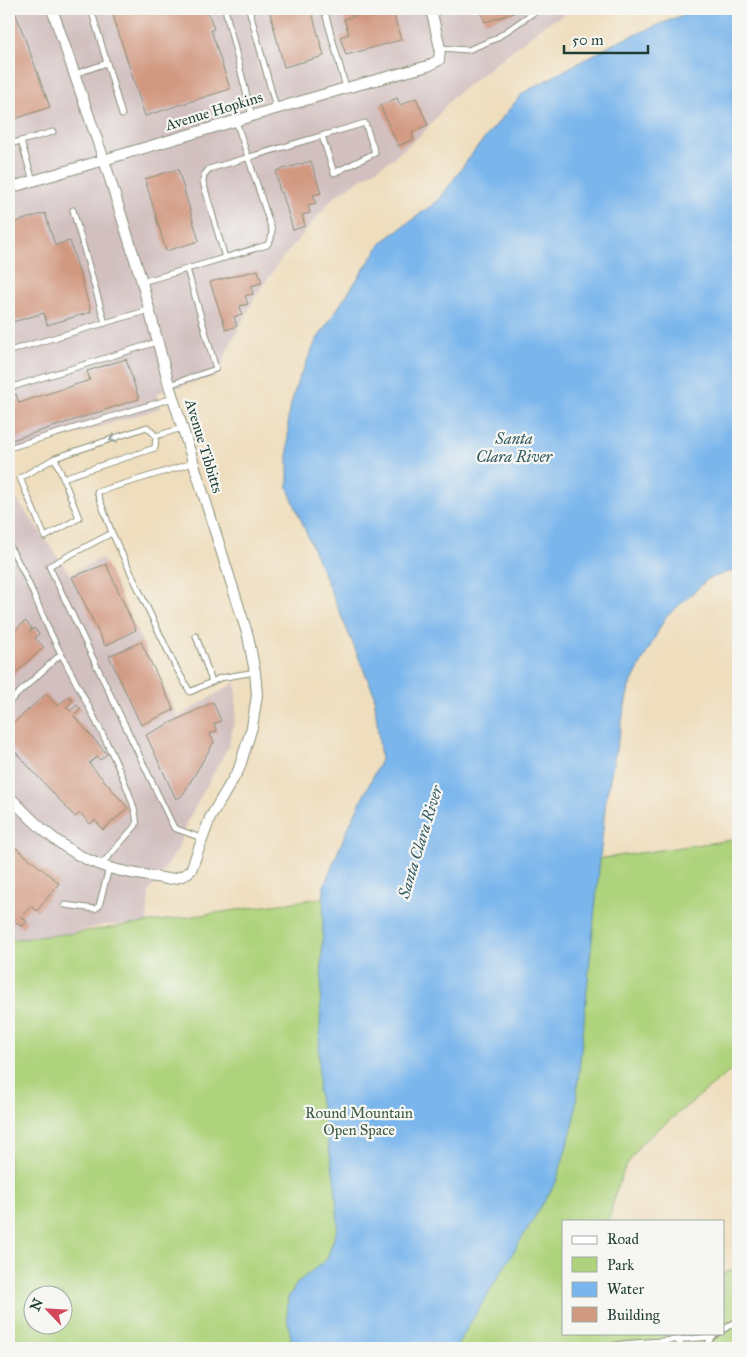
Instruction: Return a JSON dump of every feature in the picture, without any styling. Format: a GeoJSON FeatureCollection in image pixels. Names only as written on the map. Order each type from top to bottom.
{"type":"FeatureCollection","features":[{"type":"Feature","properties":{"kind":"street","name":"Avenue Tibbitts"},"geometry":{"type":"LineString","coordinates":[[52,9],[104,160],[142,282],[169,385],[248,636],[257,695],[252,727],[238,769],[210,818],[201,838],[191,870],[186,875],[175,879],[105,867]]}},
{"type":"Feature","properties":{"kind":"street"},"geometry":{"type":"LineString","coordinates":[[431,9],[440,48]]}},
{"type":"Feature","properties":{"kind":"street","name":"Avenue Hopkins"},"geometry":{"type":"LineString","coordinates":[[9,188],[276,108],[428,66],[439,60],[440,48]]}},
{"type":"Feature","properties":{"kind":"street"},"geometry":{"type":"LineString","coordinates":[[9,796],[44,832],[72,852],[105,867]]}},
{"type":"Feature","properties":{"kind":"lane"},"geometry":{"type":"LineString","coordinates":[[91,9],[122,115]]}},
{"type":"Feature","properties":{"kind":"lane"},"geometry":{"type":"LineString","coordinates":[[225,9],[252,116]]}},
{"type":"Feature","properties":{"kind":"lane"},"geometry":{"type":"LineString","coordinates":[[249,9],[276,108]]}},
{"type":"Feature","properties":{"kind":"lane"},"geometry":{"type":"LineString","coordinates":[[324,9],[346,88]]}},
{"type":"Feature","properties":{"kind":"lane"},"geometry":{"type":"LineString","coordinates":[[440,48],[468,50],[477,47],[495,39],[540,9]]}},
{"type":"Feature","properties":{"kind":"lane"},"geometry":{"type":"LineString","coordinates":[[75,74],[107,63]]}},
{"type":"Feature","properties":{"kind":"lane"},"geometry":{"type":"LineString","coordinates":[[142,282],[267,245],[271,239],[272,230],[236,120]]}},
{"type":"Feature","properties":{"kind":"lane"},"geometry":{"type":"LineString","coordinates":[[225,258],[203,182],[204,175],[209,170],[322,136],[365,124],[375,153],[334,174],[322,136]]}},
{"type":"Feature","properties":{"kind":"lane"},"geometry":{"type":"LineString","coordinates":[[9,144],[53,132]]}},
{"type":"Feature","properties":{"kind":"lane"},"geometry":{"type":"LineString","coordinates":[[21,141],[34,181]]}},
{"type":"Feature","properties":{"kind":"lane"},"geometry":{"type":"LineString","coordinates":[[73,210],[105,323]]}},
{"type":"Feature","properties":{"kind":"lane"},"geometry":{"type":"LineString","coordinates":[[169,385],[216,368],[187,269]]}},
{"type":"Feature","properties":{"kind":"lane"},"geometry":{"type":"LineString","coordinates":[[9,351],[149,310]]}},
{"type":"Feature","properties":{"kind":"lane"},"geometry":{"type":"LineString","coordinates":[[9,388],[158,342]]}},
{"type":"Feature","properties":{"kind":"lane"},"geometry":{"type":"LineString","coordinates":[[9,448],[173,398]]}},
{"type":"Feature","properties":{"kind":"lane"},"geometry":{"type":"LineString","coordinates":[[55,458],[63,478],[79,518],[44,537],[20,478],[55,458],[148,427],[156,436],[155,448],[63,478]]}},
{"type":"Feature","properties":{"kind":"lane"},"geometry":{"type":"LineString","coordinates":[[156,436],[183,428]]}},
{"type":"Feature","properties":{"kind":"lane"},"geometry":{"type":"LineString","coordinates":[[194,463],[97,492],[112,533],[174,664],[190,692],[220,678],[255,672]]}},
{"type":"Feature","properties":{"kind":"lane"},"geometry":{"type":"LineString","coordinates":[[112,533],[49,566],[174,828],[201,838]]}},
{"type":"Feature","properties":{"kind":"lane"},"geometry":{"type":"LineString","coordinates":[[9,546],[19,562],[61,654],[113,754],[138,820],[105,867],[99,906],[95,909],[65,905]]}},
{"type":"Feature","properties":{"kind":"lane"},"geometry":{"type":"LineString","coordinates":[[196,636],[212,682]]}},
{"type":"Feature","properties":{"kind":"lane"},"geometry":{"type":"LineString","coordinates":[[9,702],[61,654]]}},
{"type":"Feature","properties":{"kind":"lane"},"geometry":{"type":"LineString","coordinates":[[724,1329],[738,1320]]}},
{"type":"Feature","properties":{"kind":"lane"},"geometry":{"type":"LineString","coordinates":[[705,1348],[712,1337],[716,1334]]}},
{"type":"Feature","properties":{"kind":"lane"},"geometry":{"type":"LineString","coordinates":[[603,1348],[622,1344],[644,1346],[712,1337]]}},
{"type":"Feature","properties":{"kind":"lane"},"geometry":{"type":"LineString","coordinates":[[678,1341],[684,1348]]}},
{"type":"Feature","properties":{"kind":"shaded area"},"geometry":{"type":"Polygon","coordinates":[[[9,9],[574,9],[543,26],[453,97],[424,132],[395,157],[334,197],[280,261],[256,296],[232,340],[217,376],[157,393],[161,408],[9,455],[9,9]]]}},
{"type":"Feature","properties":{"kind":"shaded area"},"geometry":{"type":"Polygon","coordinates":[[[9,488],[70,574],[102,558],[178,717],[236,682],[236,714],[228,747],[188,820],[178,849],[149,892],[147,925],[104,925],[67,934],[9,940],[9,488]]]}},
{"type":"Feature","properties":{"kind":"green space","name":"Round Mountain Open Space"},"geometry":{"type":"Polygon","coordinates":[[[738,839],[738,1065],[641,1143],[624,1170],[615,1194],[609,1220],[562,1220],[562,1334],[602,1334],[607,1338],[614,1334],[724,1334],[724,1273],[738,1266],[738,1348],[9,1348],[9,940],[67,934],[738,839]]]}},
{"type":"Feature","properties":{"kind":"water","name":"Santa Clara River"},"geometry":{"type":"Polygon","coordinates":[[[697,9],[738,9],[738,569],[708,579],[665,618],[629,687],[606,798],[574,1122],[556,1182],[455,1348],[293,1348],[287,1318],[288,1298],[298,1282],[327,1259],[338,1226],[335,1182],[318,1091],[324,886],[346,832],[381,760],[374,694],[288,489],[288,415],[297,383],[316,341],[382,242],[439,200],[474,151],[523,93],[615,43],[697,9]]]}},
{"type":"Feature","properties":{"kind":"building"},"geometry":{"type":"Polygon","coordinates":[[[9,9],[14,9],[50,107],[9,121],[9,9]]]}},
{"type":"Feature","properties":{"kind":"building"},"geometry":{"type":"Polygon","coordinates":[[[111,9],[207,9],[214,29],[211,30],[230,89],[145,116],[111,9]]]}},
{"type":"Feature","properties":{"kind":"building"},"geometry":{"type":"Polygon","coordinates":[[[269,9],[311,9],[324,56],[284,67],[269,9]]]}},
{"type":"Feature","properties":{"kind":"building"},"geometry":{"type":"Polygon","coordinates":[[[379,9],[392,9],[401,40],[346,55],[340,37],[349,34],[344,19],[379,9]]]}},
{"type":"Feature","properties":{"kind":"building"},"geometry":{"type":"Polygon","coordinates":[[[480,9],[512,9],[514,13],[485,22],[480,9]]]}},
{"type":"Feature","properties":{"kind":"building"},"geometry":{"type":"Polygon","coordinates":[[[397,98],[400,105],[416,98],[428,125],[412,132],[414,139],[398,146],[380,105],[397,98]]]}},
{"type":"Feature","properties":{"kind":"building"},"geometry":{"type":"Polygon","coordinates":[[[311,161],[321,193],[313,195],[316,203],[308,205],[310,213],[302,215],[305,226],[293,230],[282,192],[280,193],[276,171],[311,161]]]}},
{"type":"Feature","properties":{"kind":"building"},"geometry":{"type":"Polygon","coordinates":[[[178,169],[199,241],[166,251],[145,179],[178,169]]]}},
{"type":"Feature","properties":{"kind":"building"},"geometry":{"type":"Polygon","coordinates":[[[45,213],[55,245],[70,241],[91,312],[47,325],[44,313],[9,323],[9,224],[45,213]]]}},
{"type":"Feature","properties":{"kind":"building"},"geometry":{"type":"Polygon","coordinates":[[[258,270],[262,283],[251,286],[253,294],[245,296],[248,304],[240,306],[242,314],[234,317],[237,326],[226,330],[210,282],[258,270]]]}},
{"type":"Feature","properties":{"kind":"building"},"geometry":{"type":"Polygon","coordinates":[[[126,359],[139,399],[9,441],[9,396],[16,394],[19,403],[90,380],[87,371],[126,359]]]}},
{"type":"Feature","properties":{"kind":"building"},"geometry":{"type":"Polygon","coordinates":[[[106,564],[136,630],[105,646],[72,577],[106,564]]]}},
{"type":"Feature","properties":{"kind":"building"},"geometry":{"type":"Polygon","coordinates":[[[25,621],[32,628],[30,632],[34,628],[39,634],[35,638],[44,647],[9,679],[9,627],[13,632],[25,621]]]}},
{"type":"Feature","properties":{"kind":"building"},"geometry":{"type":"Polygon","coordinates":[[[141,642],[174,710],[141,725],[109,656],[141,642]]]}},
{"type":"Feature","properties":{"kind":"building"},"geometry":{"type":"Polygon","coordinates":[[[46,694],[57,706],[69,696],[73,701],[66,707],[70,711],[77,705],[81,709],[74,716],[107,754],[100,760],[97,757],[89,763],[128,808],[103,830],[95,820],[90,824],[80,813],[75,817],[9,745],[9,727],[46,694]]]}},
{"type":"Feature","properties":{"kind":"building"},"geometry":{"type":"Polygon","coordinates":[[[213,702],[221,721],[214,724],[217,731],[210,734],[214,742],[182,796],[176,799],[146,735],[213,702]]]}},
{"type":"Feature","properties":{"kind":"building"},"geometry":{"type":"Polygon","coordinates":[[[9,842],[59,883],[37,911],[31,906],[21,917],[27,921],[22,927],[9,917],[9,842]]]}}]}
